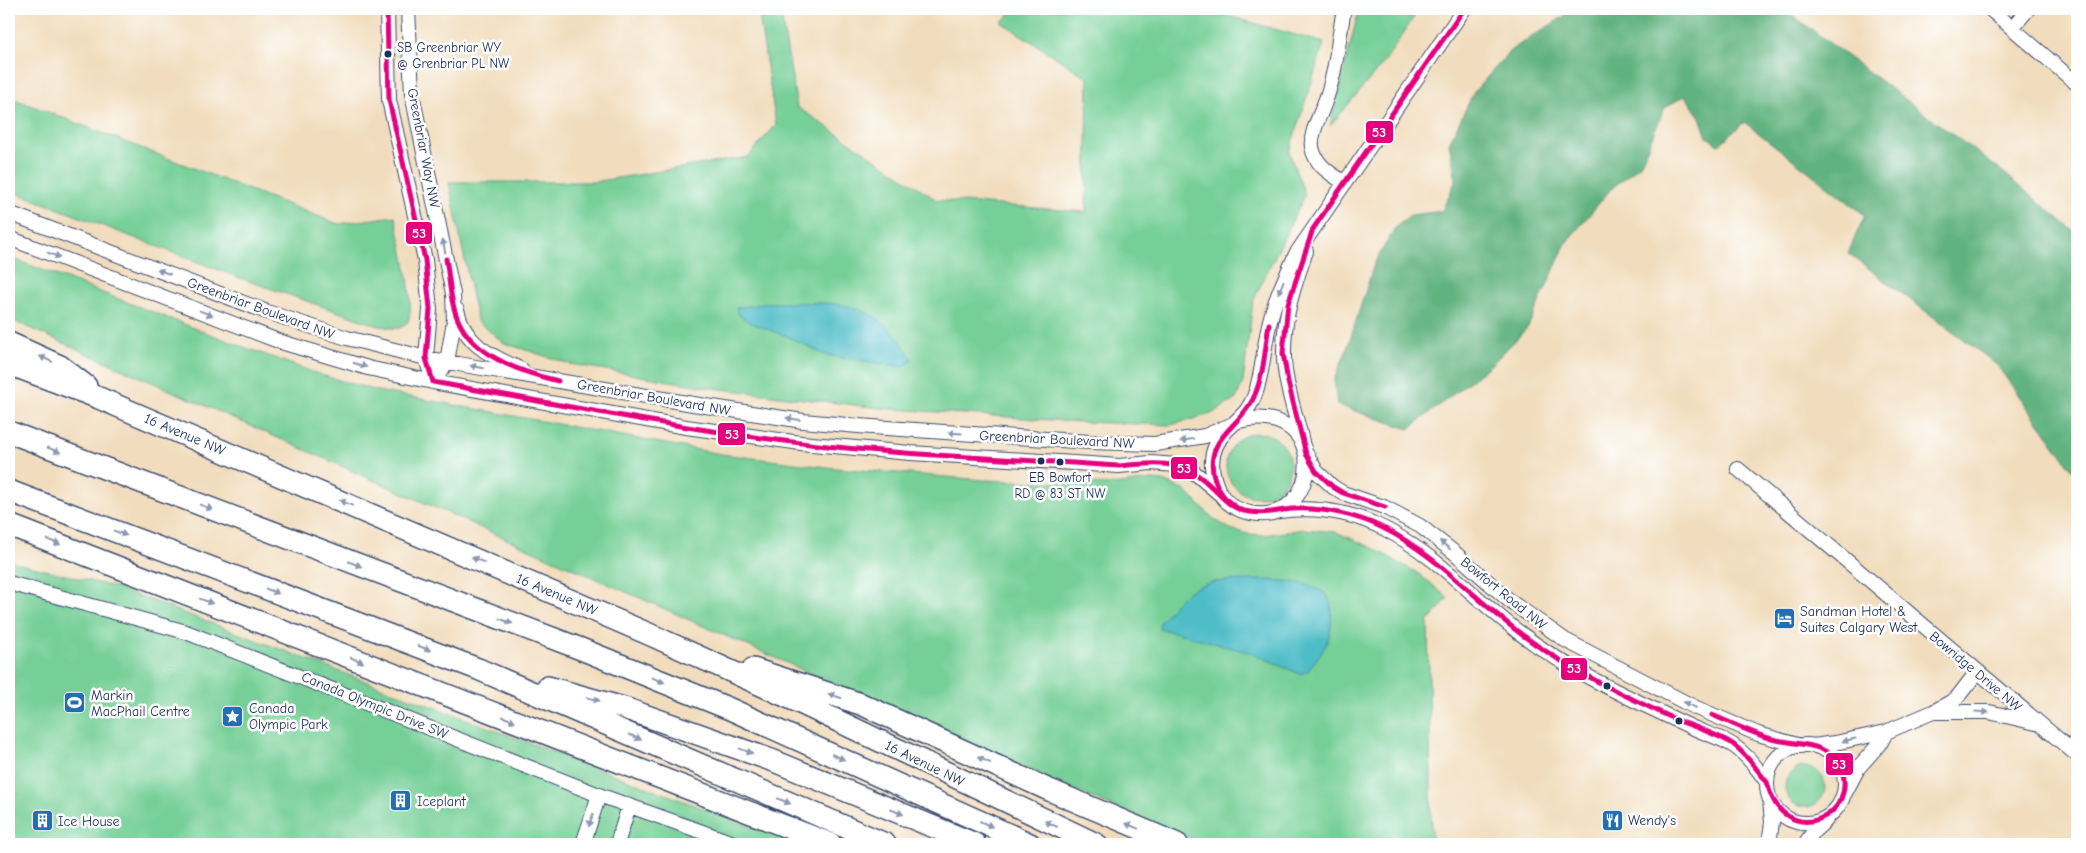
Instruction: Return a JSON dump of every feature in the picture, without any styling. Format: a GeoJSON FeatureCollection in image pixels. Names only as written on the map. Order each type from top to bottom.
{"type":"FeatureCollection","features":[{"type":"Feature","properties":{"kind":"highway"},"geometry":{"type":"LineString","coordinates":[[9,343],[60,366],[99,398]]}},
{"type":"Feature","properties":{"kind":"highway","name":"16 Avenue NW"},"geometry":{"type":"LineString","coordinates":[[9,364],[99,398],[651,635],[792,699],[1096,844]]}},
{"type":"Feature","properties":{"kind":"highway"},"geometry":{"type":"LineString","coordinates":[[9,432],[581,650],[712,702],[1030,844]]}},
{"type":"Feature","properties":{"kind":"highway"},"geometry":{"type":"LineString","coordinates":[[9,491],[478,669],[885,844]]}},
{"type":"Feature","properties":{"kind":"highway"},"geometry":{"type":"LineString","coordinates":[[9,525],[831,844]]}},
{"type":"Feature","properties":{"kind":"highway"},"geometry":{"type":"LineString","coordinates":[[651,635],[861,704],[1047,789],[1177,844]]}},
{"type":"Feature","properties":{"kind":"highway"},"geometry":{"type":"LineString","coordinates":[[478,669],[624,708],[774,761],[975,844]]}},
{"type":"Feature","properties":{"kind":"street","name":"Greenbriar Way NW"},"geometry":{"type":"LineString","coordinates":[[387,9],[390,100],[429,285],[430,309],[426,358],[433,382]]}},
{"type":"Feature","properties":{"kind":"street","name":"Greenbriar Way NW"},"geometry":{"type":"LineString","coordinates":[[408,9],[412,94],[453,294],[454,321],[448,362],[433,382]]}},
{"type":"Feature","properties":{"kind":"street"},"geometry":{"type":"LineString","coordinates":[[1344,9],[1332,77],[1316,124],[1312,146],[1319,163],[1344,183]]}},
{"type":"Feature","properties":{"kind":"street"},"geometry":{"type":"LineString","coordinates":[[1313,229],[1288,304],[1284,353],[1288,382],[1304,450],[1306,476],[1300,491],[1290,503],[1261,514],[1241,510],[1232,506],[1220,494],[1214,480],[1211,460],[1219,439],[1245,412],[1254,397],[1260,380],[1271,317],[1280,290],[1296,254],[1344,183],[1464,9]]}},
{"type":"Feature","properties":{"kind":"street"},"geometry":{"type":"LineString","coordinates":[[1990,9],[2077,84]]}},
{"type":"Feature","properties":{"kind":"street"},"geometry":{"type":"LineString","coordinates":[[2012,28],[2028,9]]}},
{"type":"Feature","properties":{"kind":"street","name":"Greenbriar Boulevard NW"},"geometry":{"type":"LineString","coordinates":[[9,213],[267,312],[346,338],[426,358],[541,378],[784,418],[858,426],[1090,442],[1155,444],[1198,437],[1234,423]]}},
{"type":"Feature","properties":{"kind":"street","name":"Greenbriar Boulevard NW"},"geometry":{"type":"LineString","coordinates":[[9,238],[281,342],[368,368],[433,382],[686,427],[801,444],[1119,466],[1164,463],[1176,465],[1195,473],[1220,494]]}},
{"type":"Feature","properties":{"kind":"street"},"geometry":{"type":"LineString","coordinates":[[453,294],[460,322],[471,341],[494,356],[541,378]]}},
{"type":"Feature","properties":{"kind":"street"},"geometry":{"type":"LineString","coordinates":[[1234,423],[1254,418],[1274,420],[1291,429],[1304,450]]}},
{"type":"Feature","properties":{"kind":"street","name":"Bowfort Road NW"},"geometry":{"type":"LineString","coordinates":[[1304,450],[1316,471],[1333,487],[1343,493],[1384,507],[1420,526],[1455,553],[1511,602],[1565,640],[1694,707],[1758,734],[1806,746],[1835,744],[1886,732],[1933,712],[1956,699],[1978,672]]}},
{"type":"Feature","properties":{"kind":"street","name":"Bowridge Drive NW"},"geometry":{"type":"LineString","coordinates":[[1738,469],[2077,755]]}},
{"type":"Feature","properties":{"kind":"street","name":"Bowfort Road NW"},"geometry":{"type":"LineString","coordinates":[[1270,512],[1293,509],[1325,511],[1362,519],[1385,529],[1417,549],[1521,634],[1542,648],[1585,674],[1669,716],[1734,745],[1767,782]]}},
{"type":"Feature","properties":{"kind":"street","name":"Canada Olympic Drive SW"},"geometry":{"type":"LineString","coordinates":[[9,583],[186,632],[599,795],[736,844]]}},
{"type":"Feature","properties":{"kind":"street"},"geometry":{"type":"LineString","coordinates":[[1933,712],[1989,712],[2040,724]]}},
{"type":"Feature","properties":{"kind":"street"},"geometry":{"type":"LineString","coordinates":[[1804,844],[1830,815],[1858,768],[1881,742],[1886,732]]}},
{"type":"Feature","properties":{"kind":"street"},"geometry":{"type":"LineString","coordinates":[[1769,844],[1772,822],[1767,782],[1769,773],[1784,752],[1806,746],[1823,749],[1839,764],[1844,774],[1843,796]]}},
{"type":"Feature","properties":{"kind":"street"},"geometry":{"type":"LineString","coordinates":[[582,844],[599,795]]}},
{"type":"Feature","properties":{"kind":"street"},"geometry":{"type":"LineString","coordinates":[[1769,797],[1779,812],[1795,821],[1813,822],[1830,815]]}},
{"type":"Feature","properties":{"kind":"street"},"geometry":{"type":"LineString","coordinates":[[617,844],[629,806]]}},
{"type":"Feature","properties":{"kind":"green space"},"geometry":{"type":"Polygon","coordinates":[[[758,9],[780,9],[797,107],[937,200],[1086,212],[1088,78],[1001,22],[1016,9],[1204,9],[1324,43],[1289,152],[1305,195],[1253,301],[1243,382],[1236,399],[1211,414],[1171,425],[1079,422],[879,408],[712,388],[570,364],[504,343],[477,321],[449,182],[593,182],[748,157],[776,125],[758,9]]]}},
{"type":"Feature","properties":{"kind":"green space"},"geometry":{"type":"Polygon","coordinates":[[[1359,9],[1419,9],[1386,60],[1330,126],[1359,9]]]}},
{"type":"Feature","properties":{"kind":"green space"},"geometry":{"type":"Polygon","coordinates":[[[1570,9],[1784,9],[2003,172],[2077,234],[2077,476],[1996,364],[1848,253],[1865,215],[1744,122],[1719,145],[1707,137],[1700,117],[1685,96],[1665,107],[1640,165],[1610,190],[1566,243],[1528,327],[1493,363],[1409,429],[1337,405],[1334,380],[1347,349],[1374,264],[1395,228],[1410,215],[1442,211],[1456,180],[1449,143],[1474,92],[1511,50],[1563,17],[1570,9]]]}},
{"type":"Feature","properties":{"kind":"green space"},"geometry":{"type":"Polygon","coordinates":[[[9,97],[338,224],[395,216],[407,274],[410,306],[409,318],[405,325],[399,328],[379,326],[237,277],[9,190],[9,97]]]}},
{"type":"Feature","properties":{"kind":"green space"},"geometry":{"type":"Polygon","coordinates":[[[9,257],[321,375],[378,391],[721,454],[835,468],[984,480],[1113,485],[1152,480],[1163,481],[1184,490],[1214,519],[1230,529],[1248,534],[1265,535],[1304,529],[1336,532],[1373,548],[1419,574],[1448,598],[1428,622],[1432,844],[1204,844],[1101,802],[9,319],[9,257]]]}},
{"type":"Feature","properties":{"kind":"green space"},"geometry":{"type":"Polygon","coordinates":[[[1258,433],[1276,439],[1284,447],[1290,465],[1284,483],[1276,491],[1258,497],[1240,491],[1232,483],[1226,465],[1232,447],[1240,439],[1258,433]]]}},
{"type":"Feature","properties":{"kind":"green space","name":"Canada Olympic Park"},"geometry":{"type":"Polygon","coordinates":[[[9,561],[118,588],[798,844],[9,844],[9,561]]]}},
{"type":"Feature","properties":{"kind":"green space"},"geometry":{"type":"Polygon","coordinates":[[[1805,767],[1819,773],[1825,787],[1819,801],[1805,807],[1791,801],[1785,787],[1791,773],[1805,767]]]}},
{"type":"Feature","properties":{"kind":"water"},"geometry":{"type":"Polygon","coordinates":[[[769,303],[833,304],[851,307],[868,313],[884,324],[898,339],[912,360],[904,367],[825,355],[789,337],[751,323],[739,315],[736,308],[769,303]]]}},
{"type":"Feature","properties":{"kind":"water"},"geometry":{"type":"Polygon","coordinates":[[[1253,580],[1298,583],[1315,587],[1326,595],[1332,615],[1329,636],[1323,649],[1308,671],[1299,674],[1255,654],[1159,628],[1160,622],[1176,603],[1194,588],[1210,583],[1253,580]]]}},
{"type":"Feature","properties":{"kind":"transit line","name":"53"},"geometry":{"type":"LineString","coordinates":[[387,9],[389,100],[425,260],[430,309],[426,358],[433,382],[684,427],[836,447],[1119,466],[1164,464],[1186,469],[1196,474],[1233,506],[1244,511],[1262,513],[1292,509],[1315,509],[1351,516],[1373,523],[1419,550],[1437,563],[1504,621],[1558,659],[1638,702],[1734,745],[1767,782]]}},
{"type":"Feature","properties":{"kind":"transit line","name":"53"},"geometry":{"type":"LineString","coordinates":[[1385,507],[1343,493],[1333,487],[1316,471],[1306,454],[1288,382],[1283,353],[1288,304],[1313,229],[1464,9]]}},
{"type":"Feature","properties":{"kind":"transit line","name":"53"},"geometry":{"type":"LineString","coordinates":[[446,259],[454,309],[460,324],[468,336],[490,355],[503,362],[558,381]]}},
{"type":"Feature","properties":{"kind":"transit line","name":"53"},"geometry":{"type":"LineString","coordinates":[[1239,509],[1223,496],[1214,477],[1212,464],[1218,443],[1247,409],[1257,390],[1262,372],[1269,324]]}},
{"type":"Feature","properties":{"kind":"transit line","name":"53"},"geometry":{"type":"LineString","coordinates":[[1712,715],[1764,737],[1809,745],[1824,750],[1839,763],[1844,784],[1841,800],[1831,812],[1818,819],[1803,821],[1788,816],[1776,804],[1767,782]]}},
{"type":"Feature","properties":{"kind":"place","name":"SB Greenbriar WY @ Grenbriar PL NW"},"geometry":{"type":"Point","coordinates":[388,54]}},
{"type":"Feature","properties":{"kind":"place","name":"EB Bowfort RD @ 83 ST NW"},"geometry":{"type":"Point","coordinates":[1060,462]}},
{"type":"Feature","properties":{"kind":"place","name":"Sandman Hotel & Suites Calgary West"},"geometry":{"type":"Point","coordinates":[1784,619]}},
{"type":"Feature","properties":{"kind":"place","name":"Markin MacPhail Centre"},"geometry":{"type":"Point","coordinates":[75,703]}},
{"type":"Feature","properties":{"kind":"place","name":"Canada Olympic Park"},"geometry":{"type":"Point","coordinates":[233,716]}},
{"type":"Feature","properties":{"kind":"place","name":"Iceplant"},"geometry":{"type":"Point","coordinates":[401,801]}},
{"type":"Feature","properties":{"kind":"place","name":"Wendy's"},"geometry":{"type":"Point","coordinates":[1612,820]}},
{"type":"Feature","properties":{"kind":"place","name":"Ice House"},"geometry":{"type":"Point","coordinates":[42,821]}}]}
